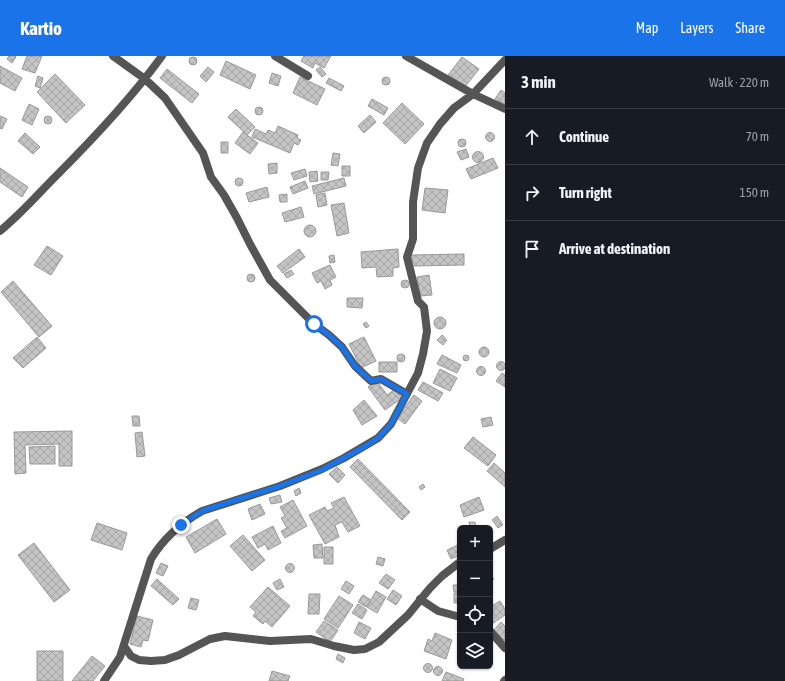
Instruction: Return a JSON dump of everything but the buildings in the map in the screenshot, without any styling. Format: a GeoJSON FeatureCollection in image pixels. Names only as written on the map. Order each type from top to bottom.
{"type":"FeatureCollection","features":[{"type":"Feature","properties":{"kind":"street"},"geometry":{"type":"LineString","coordinates":[[113,56],[145,80],[165,98],[203,153],[211,177],[224,195],[270,280],[314,324],[342,347],[355,366],[371,381],[381,379],[407,394]]}},
{"type":"Feature","properties":{"kind":"street"},"geometry":{"type":"LineString","coordinates":[[0,231],[19,214],[85,147],[145,80],[162,56]]}},
{"type":"Feature","properties":{"kind":"street"},"geometry":{"type":"LineString","coordinates":[[275,56],[308,76]]}},
{"type":"Feature","properties":{"kind":"street"},"geometry":{"type":"LineString","coordinates":[[406,56],[473,94],[505,109]]}},
{"type":"Feature","properties":{"kind":"street"},"geometry":{"type":"LineString","coordinates":[[104,681],[120,657],[150,559],[170,534],[202,511],[280,486],[315,472],[344,458],[378,438],[391,424],[418,373],[427,330],[424,308],[418,300],[407,257],[413,239],[413,202],[418,168],[427,143],[440,124],[454,108],[473,94],[505,60]]}},
{"type":"Feature","properties":{"kind":"street"},"geometry":{"type":"LineString","coordinates":[[493,547],[505,540]]}},
{"type":"Feature","properties":{"kind":"street"},"geometry":{"type":"LineString","coordinates":[[124,646],[130,656],[139,660],[151,661],[165,660],[210,639],[225,636],[270,641],[311,639],[334,646],[360,650],[371,647],[380,642],[408,615],[442,576],[457,564]]}},
{"type":"Feature","properties":{"kind":"street"},"geometry":{"type":"LineString","coordinates":[[420,600],[438,611],[457,616]]}},
{"type":"Feature","properties":{"kind":"street"},"geometry":{"type":"LineString","coordinates":[[492,633],[505,648]]}},
{"type":"Feature","properties":{"kind":"route"},"geometry":{"type":"LineString","coordinates":[[181,525],[202,511],[280,486],[322,470],[378,438],[391,424],[402,406],[407,394],[381,379],[371,381],[355,366],[342,347],[314,324]]}}]}
